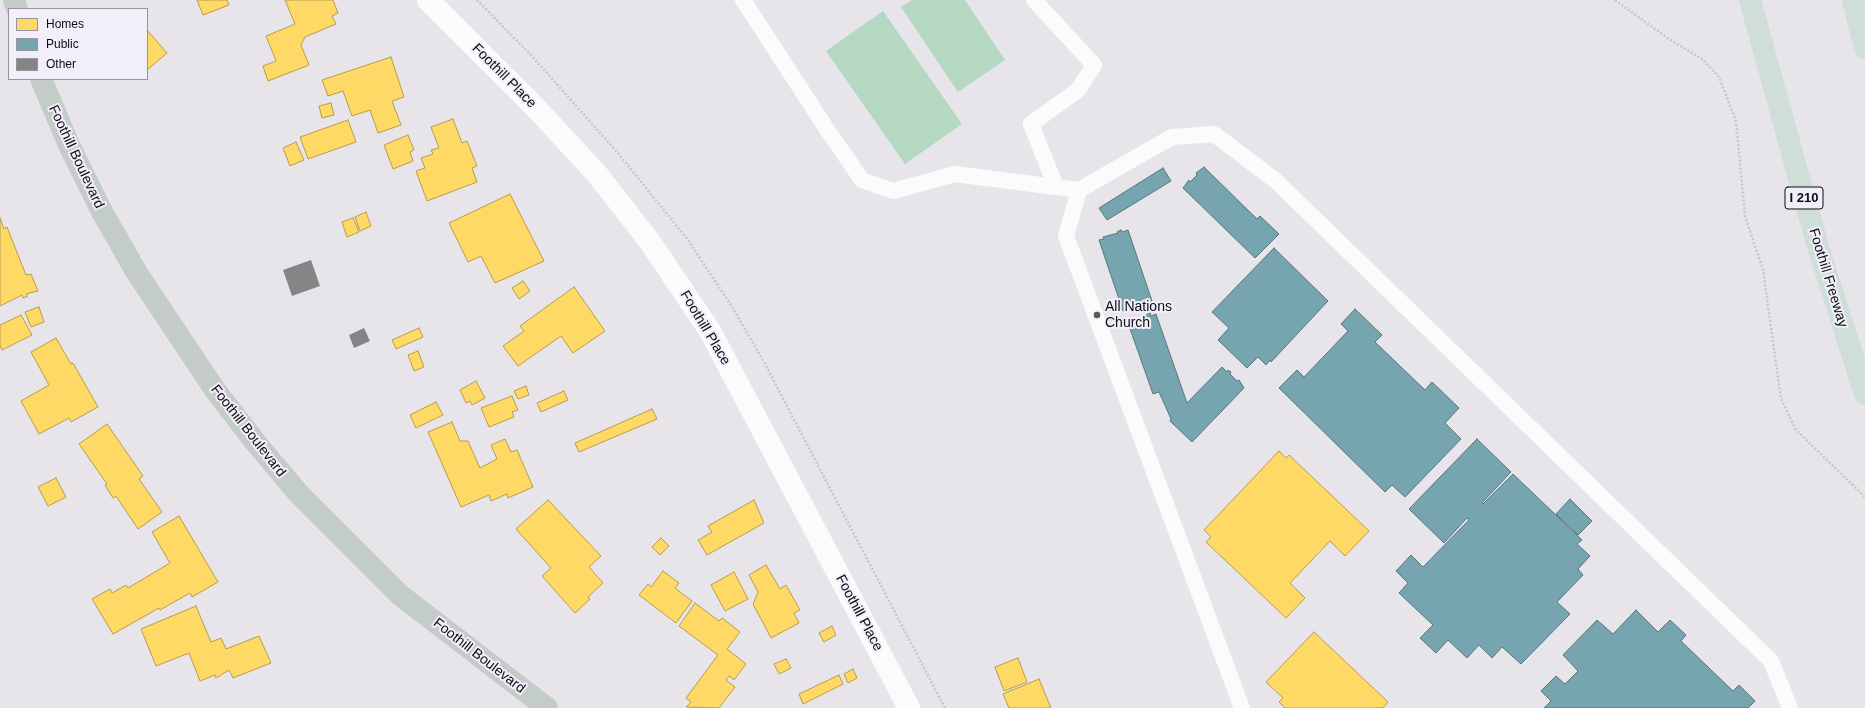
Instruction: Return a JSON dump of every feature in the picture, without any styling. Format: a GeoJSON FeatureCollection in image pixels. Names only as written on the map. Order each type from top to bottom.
{"type":"FeatureCollection","features":[{"type":"Feature","properties":{"kind":"highway","name":"Foothill Freeway"},"geometry":{"type":"LineString","coordinates":[[1750,0],[1818,247],[1865,394]]}},
{"type":"Feature","properties":{"kind":"highway"},"geometry":{"type":"LineString","coordinates":[[1853,0],[1865,48]]}},
{"type":"Feature","properties":{"kind":"main road","name":"Foothill Boulevard"},"geometry":{"type":"LineString","coordinates":[[41,80],[69,146],[97,203],[137,273],[215,390],[256,443],[299,494],[400,595],[547,708]]}},
{"type":"Feature","properties":{"kind":"street","name":"Foothill Place"},"geometry":{"type":"LineString","coordinates":[[428,0],[535,107],[597,174],[655,249],[710,331],[909,708]]}},
{"type":"Feature","properties":{"kind":"lane"},"geometry":{"type":"LineString","coordinates":[[743,0],[828,131],[862,180],[893,191],[955,174],[1079,190],[1172,137],[1214,134],[1276,181],[1771,661],[1790,708]]}},
{"type":"Feature","properties":{"kind":"lane"},"geometry":{"type":"LineString","coordinates":[[1034,0],[1094,65],[1078,90],[1031,124],[1056,187]]}},
{"type":"Feature","properties":{"kind":"lane"},"geometry":{"type":"LineString","coordinates":[[1079,190],[1066,236],[1242,708]]}},
{"type":"Feature","properties":{"kind":"path"},"geometry":{"type":"LineString","coordinates":[[1615,0],[1666,37],[1702,59],[1719,77],[1736,121],[1745,216],[1763,270],[1781,399],[1796,430],[1865,497]]}},
{"type":"Feature","properties":{"kind":"green space"},"geometry":{"type":"Polygon","coordinates":[[[912,0],[965,0],[1005,60],[958,92],[901,7],[912,0]]]}},
{"type":"Feature","properties":{"kind":"green space"},"geometry":{"type":"Polygon","coordinates":[[[883,11],[962,124],[905,164],[826,51],[883,11]]]}},
{"type":"Feature","properties":{"kind":"building: Homes"},"geometry":{"type":"Polygon","coordinates":[[[197,0],[227,0],[229,5],[203,15],[197,0]]]}},
{"type":"Feature","properties":{"kind":"building: Homes"},"geometry":{"type":"Polygon","coordinates":[[[285,0],[333,0],[338,13],[332,16],[336,24],[305,37],[301,45],[309,65],[268,81],[263,66],[276,61],[266,36],[295,24],[285,0]]]}},
{"type":"Feature","properties":{"kind":"building: Homes"},"geometry":{"type":"Polygon","coordinates":[[[148,31],[167,53],[148,69],[148,31]]]}},
{"type":"Feature","properties":{"kind":"building: Homes"},"geometry":{"type":"Polygon","coordinates":[[[391,57],[404,97],[392,101],[401,125],[378,133],[370,110],[352,116],[343,91],[328,96],[322,80],[391,57]]]}},
{"type":"Feature","properties":{"kind":"building: Homes"},"geometry":{"type":"Polygon","coordinates":[[[331,103],[334,115],[322,118],[319,106],[331,103]]]}},
{"type":"Feature","properties":{"kind":"building: Homes"},"geometry":{"type":"Polygon","coordinates":[[[453,119],[462,143],[467,141],[477,166],[472,168],[477,182],[427,201],[416,171],[425,168],[421,158],[433,154],[431,150],[439,148],[431,127],[453,119]]]}},
{"type":"Feature","properties":{"kind":"building: Homes"},"geometry":{"type":"Polygon","coordinates":[[[348,120],[356,142],[308,159],[300,137],[348,120]]]}},
{"type":"Feature","properties":{"kind":"building: Homes"},"geometry":{"type":"Polygon","coordinates":[[[408,135],[414,150],[410,152],[413,161],[393,169],[384,145],[408,135]]]}},
{"type":"Feature","properties":{"kind":"building: Homes"},"geometry":{"type":"Polygon","coordinates":[[[296,142],[304,160],[290,166],[283,148],[296,142]]]}},
{"type":"Feature","properties":{"kind":"building: Homes"},"geometry":{"type":"Polygon","coordinates":[[[510,194],[544,261],[495,283],[481,256],[468,262],[449,223],[510,194]]]}},
{"type":"Feature","properties":{"kind":"building: Homes"},"geometry":{"type":"Polygon","coordinates":[[[366,212],[371,226],[360,231],[355,217],[366,212]]]}},
{"type":"Feature","properties":{"kind":"building: Homes"},"geometry":{"type":"Polygon","coordinates":[[[0,218],[4,229],[7,227],[26,275],[31,274],[38,291],[26,294],[28,296],[23,298],[22,295],[0,306],[0,218]]]}},
{"type":"Feature","properties":{"kind":"building: Homes"},"geometry":{"type":"Polygon","coordinates":[[[353,218],[359,232],[347,237],[342,222],[353,218]]]}},
{"type":"Feature","properties":{"kind":"building: Homes"},"geometry":{"type":"Polygon","coordinates":[[[523,281],[530,291],[519,299],[512,288],[523,281]]]}},
{"type":"Feature","properties":{"kind":"building: Homes"},"geometry":{"type":"Polygon","coordinates":[[[574,287],[605,331],[573,353],[561,336],[518,366],[503,346],[524,331],[520,326],[574,287]]]}},
{"type":"Feature","properties":{"kind":"building: Homes"},"geometry":{"type":"Polygon","coordinates":[[[39,307],[44,322],[31,327],[25,312],[39,307]]]}},
{"type":"Feature","properties":{"kind":"building: Homes"},"geometry":{"type":"Polygon","coordinates":[[[21,315],[32,335],[2,350],[0,345],[0,325],[21,315]]]}},
{"type":"Feature","properties":{"kind":"building: Homes"},"geometry":{"type":"Polygon","coordinates":[[[419,328],[423,337],[396,349],[392,340],[419,328]]]}},
{"type":"Feature","properties":{"kind":"building: Homes"},"geometry":{"type":"Polygon","coordinates":[[[56,338],[71,364],[73,363],[98,407],[71,422],[69,418],[39,434],[21,401],[49,385],[31,352],[56,338]]]}},
{"type":"Feature","properties":{"kind":"building: Homes"},"geometry":{"type":"Polygon","coordinates":[[[418,351],[424,367],[414,371],[408,355],[418,351]]]}},
{"type":"Feature","properties":{"kind":"building: Homes"},"geometry":{"type":"Polygon","coordinates":[[[476,381],[485,398],[472,405],[470,401],[466,403],[460,390],[476,381]]]}},
{"type":"Feature","properties":{"kind":"building: Homes"},"geometry":{"type":"Polygon","coordinates":[[[526,386],[529,395],[518,399],[514,391],[526,386]]]}},
{"type":"Feature","properties":{"kind":"building: Homes"},"geometry":{"type":"Polygon","coordinates":[[[564,391],[568,400],[541,412],[537,403],[564,391]]]}},
{"type":"Feature","properties":{"kind":"building: Homes"},"geometry":{"type":"Polygon","coordinates":[[[512,396],[518,410],[512,412],[514,417],[489,427],[481,408],[512,396]]]}},
{"type":"Feature","properties":{"kind":"building: Homes"},"geometry":{"type":"Polygon","coordinates":[[[436,402],[443,415],[416,428],[410,415],[436,402]]]}},
{"type":"Feature","properties":{"kind":"building: Homes"},"geometry":{"type":"Polygon","coordinates":[[[652,409],[657,419],[579,452],[575,443],[652,409]]]}},
{"type":"Feature","properties":{"kind":"building: Homes"},"geometry":{"type":"Polygon","coordinates":[[[452,422],[460,441],[468,441],[480,468],[497,459],[491,445],[505,439],[511,452],[517,450],[533,487],[508,498],[507,494],[491,501],[489,495],[461,507],[428,432],[452,422]]]}},
{"type":"Feature","properties":{"kind":"building: Homes"},"geometry":{"type":"Polygon","coordinates":[[[107,424],[143,476],[139,479],[162,512],[138,529],[116,496],[113,498],[105,485],[107,484],[79,444],[107,424]]]}},
{"type":"Feature","properties":{"kind":"building: Homes"},"geometry":{"type":"Polygon","coordinates":[[[1279,451],[1286,458],[1289,455],[1369,531],[1345,556],[1330,541],[1290,583],[1305,598],[1286,618],[1206,542],[1211,537],[1204,530],[1279,451]]]}},
{"type":"Feature","properties":{"kind":"building: Homes"},"geometry":{"type":"Polygon","coordinates":[[[56,478],[66,497],[48,506],[38,487],[56,478]]]}},
{"type":"Feature","properties":{"kind":"building: Homes"},"geometry":{"type":"Polygon","coordinates":[[[548,500],[601,556],[589,567],[603,583],[588,597],[590,599],[575,613],[542,576],[551,568],[516,529],[548,500]]]}},
{"type":"Feature","properties":{"kind":"building: Homes"},"geometry":{"type":"Polygon","coordinates":[[[754,500],[764,523],[707,555],[698,540],[712,532],[708,526],[754,500]]]}},
{"type":"Feature","properties":{"kind":"building: Homes"},"geometry":{"type":"Polygon","coordinates":[[[179,516],[218,582],[192,597],[190,593],[160,610],[159,608],[113,634],[92,599],[110,589],[112,593],[126,585],[128,588],[170,563],[152,532],[179,516]]]}},
{"type":"Feature","properties":{"kind":"building: Homes"},"geometry":{"type":"Polygon","coordinates":[[[661,538],[669,546],[660,555],[652,547],[661,538]]]}},
{"type":"Feature","properties":{"kind":"building: Homes"},"geometry":{"type":"Polygon","coordinates":[[[766,565],[780,589],[786,585],[800,610],[794,613],[799,623],[771,638],[753,604],[758,592],[749,575],[766,565]]]}},
{"type":"Feature","properties":{"kind":"building: Homes"},"geometry":{"type":"Polygon","coordinates":[[[663,571],[679,583],[675,588],[692,601],[676,623],[639,595],[648,584],[651,587],[663,571]]]}},
{"type":"Feature","properties":{"kind":"building: Homes"},"geometry":{"type":"Polygon","coordinates":[[[734,572],[748,599],[725,611],[711,585],[734,572]]]}},
{"type":"Feature","properties":{"kind":"building: Homes"},"geometry":{"type":"Polygon","coordinates":[[[695,603],[719,621],[722,618],[740,632],[727,649],[746,664],[734,680],[729,676],[726,680],[735,687],[719,708],[686,707],[691,702],[686,698],[718,655],[679,626],[695,603]]]}},
{"type":"Feature","properties":{"kind":"building: Homes"},"geometry":{"type":"Polygon","coordinates":[[[196,606],[211,642],[221,638],[226,649],[259,636],[271,663],[233,678],[229,670],[216,678],[215,675],[200,681],[189,653],[156,666],[141,629],[196,606]]]}},
{"type":"Feature","properties":{"kind":"building: Homes"},"geometry":{"type":"Polygon","coordinates":[[[832,626],[836,635],[824,642],[819,633],[832,626]]]}},
{"type":"Feature","properties":{"kind":"building: Homes"},"geometry":{"type":"Polygon","coordinates":[[[1314,632],[1388,702],[1383,708],[1285,708],[1279,702],[1283,698],[1266,682],[1314,632]]]}},
{"type":"Feature","properties":{"kind":"building: Homes"},"geometry":{"type":"Polygon","coordinates":[[[1018,658],[1027,682],[1004,691],[995,667],[1018,658]]]}},
{"type":"Feature","properties":{"kind":"building: Homes"},"geometry":{"type":"Polygon","coordinates":[[[786,659],[791,668],[779,674],[774,664],[786,659]]]}},
{"type":"Feature","properties":{"kind":"building: Homes"},"geometry":{"type":"Polygon","coordinates":[[[853,669],[857,678],[848,683],[844,674],[853,669]]]}},
{"type":"Feature","properties":{"kind":"building: Homes"},"geometry":{"type":"Polygon","coordinates":[[[839,675],[843,684],[803,704],[799,694],[839,675]]]}},
{"type":"Feature","properties":{"kind":"building: Homes"},"geometry":{"type":"Polygon","coordinates":[[[1039,679],[1051,708],[1009,708],[1003,694],[1039,679]]]}},
{"type":"Feature","properties":{"kind":"building: Public"},"geometry":{"type":"Polygon","coordinates":[[[1204,167],[1257,219],[1260,216],[1279,234],[1255,258],[1183,188],[1189,180],[1190,182],[1197,175],[1196,173],[1204,167]]]}},
{"type":"Feature","properties":{"kind":"building: Public"},"geometry":{"type":"Polygon","coordinates":[[[1163,168],[1171,181],[1107,220],[1099,208],[1163,168]]]}},
{"type":"Feature","properties":{"kind":"building: Public"},"geometry":{"type":"Polygon","coordinates":[[[1121,230],[1122,232],[1128,230],[1152,301],[1123,311],[1099,240],[1104,239],[1103,237],[1118,233],[1117,232],[1121,230]]]}},
{"type":"Feature","properties":{"kind":"building: Public"},"geometry":{"type":"Polygon","coordinates":[[[1274,248],[1328,301],[1271,362],[1270,360],[1266,365],[1258,357],[1247,368],[1218,340],[1229,328],[1212,312],[1274,248]]]}},
{"type":"Feature","properties":{"kind":"building: Public"},"geometry":{"type":"Polygon","coordinates":[[[1355,309],[1382,335],[1375,342],[1425,390],[1432,382],[1459,408],[1445,423],[1461,439],[1405,497],[1392,485],[1385,492],[1279,388],[1297,370],[1304,377],[1348,331],[1341,324],[1355,309]]]}},
{"type":"Feature","properties":{"kind":"building: Public"},"geometry":{"type":"Polygon","coordinates":[[[1150,313],[1151,316],[1156,314],[1187,403],[1222,367],[1227,372],[1228,370],[1231,372],[1230,374],[1237,381],[1239,380],[1244,388],[1192,442],[1170,421],[1171,419],[1159,392],[1153,394],[1128,323],[1137,318],[1137,320],[1147,317],[1146,315],[1150,313]]]}},
{"type":"Feature","properties":{"kind":"building: Public"},"geometry":{"type":"Polygon","coordinates":[[[1477,439],[1511,472],[1482,503],[1483,504],[1513,474],[1582,540],[1577,544],[1590,556],[1578,569],[1583,575],[1557,602],[1570,614],[1521,664],[1502,647],[1492,658],[1479,645],[1467,658],[1448,640],[1436,653],[1420,638],[1433,625],[1399,593],[1408,583],[1396,571],[1411,555],[1423,567],[1469,520],[1467,518],[1444,543],[1409,509],[1477,439]]]}},
{"type":"Feature","properties":{"kind":"building: Public"},"geometry":{"type":"Polygon","coordinates":[[[1570,499],[1592,521],[1578,535],[1556,514],[1570,499]]]}},
{"type":"Feature","properties":{"kind":"building: Public"},"geometry":{"type":"Polygon","coordinates":[[[1636,610],[1658,632],[1670,620],[1686,635],[1681,641],[1733,691],[1739,685],[1755,701],[1748,708],[1544,708],[1551,701],[1541,691],[1556,676],[1565,684],[1578,671],[1563,655],[1597,620],[1613,634],[1636,610]]]}},
{"type":"Feature","properties":{"kind":"building: Other"},"geometry":{"type":"Polygon","coordinates":[[[311,260],[320,286],[292,296],[283,270],[311,260]]]}},
{"type":"Feature","properties":{"kind":"building: Other"},"geometry":{"type":"Polygon","coordinates":[[[364,328],[370,341],[354,348],[349,335],[364,328]]]}},
{"type":"Feature","properties":{"kind":"place","name":"All Nations Church"},"geometry":{"type":"Point","coordinates":[1097,315]}}]}
